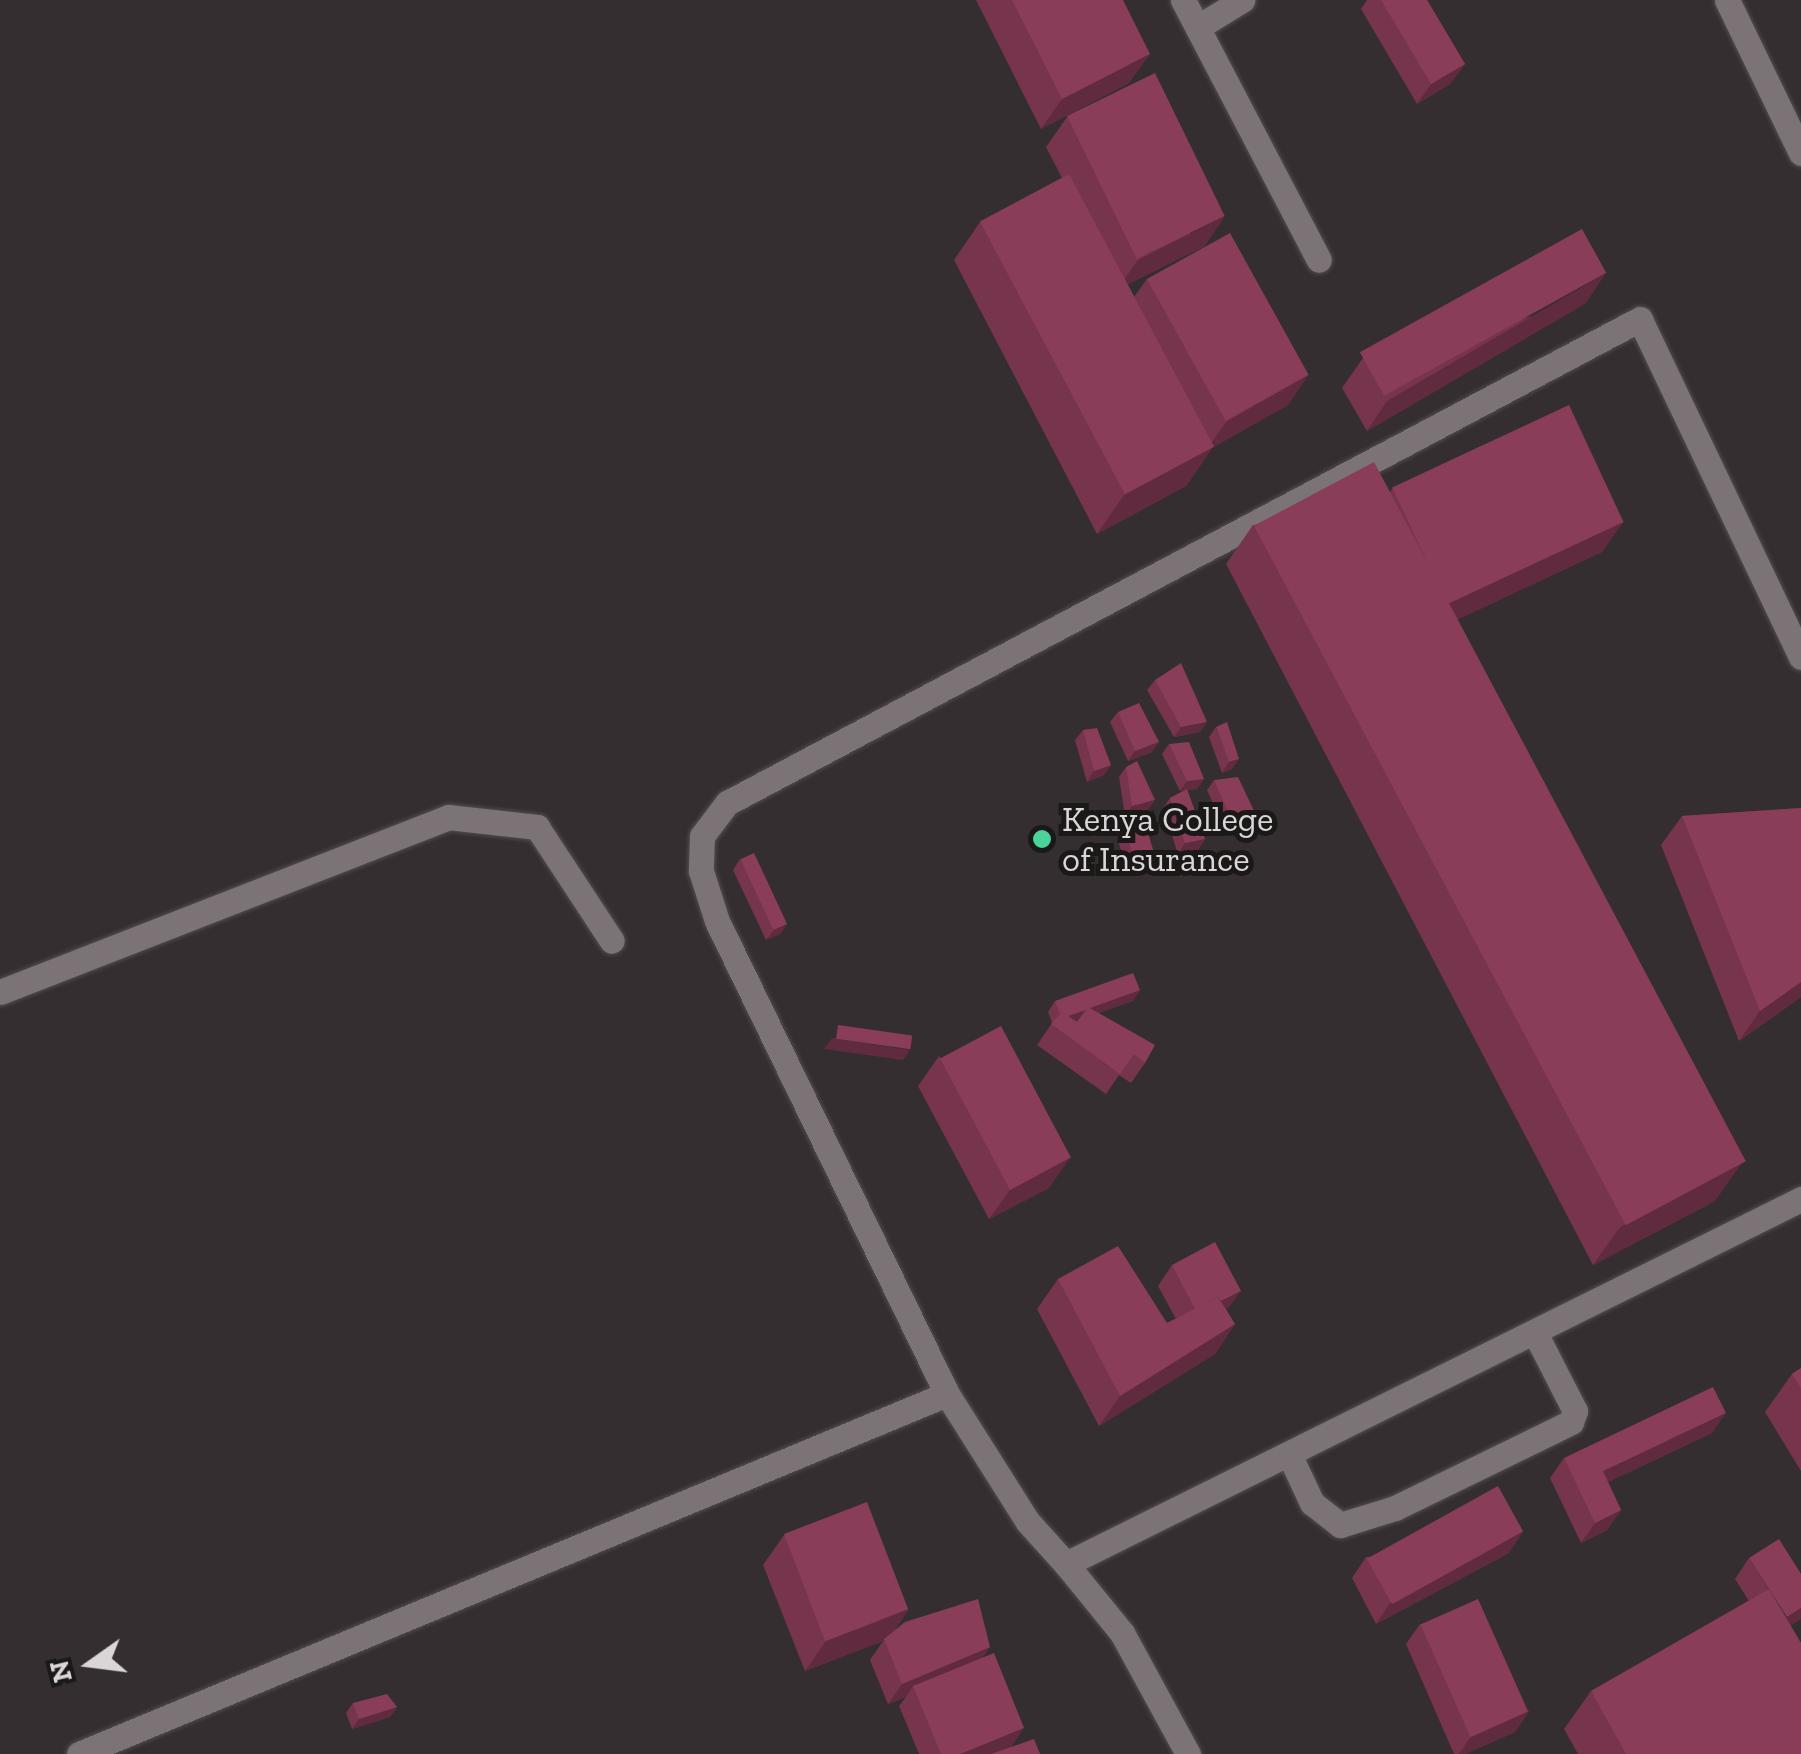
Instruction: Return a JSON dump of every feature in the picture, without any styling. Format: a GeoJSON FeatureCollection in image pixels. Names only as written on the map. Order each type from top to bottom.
{"type":"FeatureCollection","features":[{"type":"Feature","properties":{"kind":"street"},"geometry":{"type":"LineString","coordinates":[[1183,0],[1318,260]]}},
{"type":"Feature","properties":{"kind":"street"},"geometry":{"type":"LineString","coordinates":[[1198,27],[1242,0]]}},
{"type":"Feature","properties":{"kind":"street"},"geometry":{"type":"LineString","coordinates":[[1728,0],[1801,153]]}},
{"type":"Feature","properties":{"kind":"street"},"geometry":{"type":"LineString","coordinates":[[1188,1754],[1122,1633],[1028,1522],[947,1394],[716,920],[702,836],[727,803],[1640,319],[1801,656]]}},
{"type":"Feature","properties":{"kind":"street"},"geometry":{"type":"LineString","coordinates":[[0,992],[448,817],[537,828],[612,940]]}},
{"type":"Feature","properties":{"kind":"street"},"geometry":{"type":"LineString","coordinates":[[1066,1564],[1801,1199]]}},
{"type":"Feature","properties":{"kind":"street"},"geometry":{"type":"LineString","coordinates":[[1290,1456],[1312,1503],[1340,1524],[1396,1508],[1571,1422],[1575,1412],[1535,1332]]}},
{"type":"Feature","properties":{"kind":"street"},"geometry":{"type":"LineString","coordinates":[[79,1754],[947,1394]]}},
{"type":"Feature","properties":{"kind":"building"},"geometry":{"type":"Polygon","coordinates":[[[1012,0],[1123,0],[1150,54],[1062,99],[1012,0]]]}},
{"type":"Feature","properties":{"kind":"building"},"geometry":{"type":"Polygon","coordinates":[[[1381,0],[1427,0],[1465,64],[1431,84],[1381,0]]]}},
{"type":"Feature","properties":{"kind":"building"},"geometry":{"type":"Polygon","coordinates":[[[1155,73],[1225,216],[1137,259],[1067,116],[1155,73]]]}},
{"type":"Feature","properties":{"kind":"building"},"geometry":{"type":"Polygon","coordinates":[[[1069,174],[1214,447],[1125,494],[980,221],[1069,174]]]}},
{"type":"Feature","properties":{"kind":"building"},"geometry":{"type":"Polygon","coordinates":[[[1582,229],[1606,273],[1384,396],[1360,352],[1582,229]]]}},
{"type":"Feature","properties":{"kind":"building"},"geometry":{"type":"Polygon","coordinates":[[[1230,233],[1309,375],[1225,421],[1147,279],[1230,233]]]}},
{"type":"Feature","properties":{"kind":"building"},"geometry":{"type":"Polygon","coordinates":[[[1569,405],[1624,522],[1447,604],[1392,487],[1569,405]]]}},
{"type":"Feature","properties":{"kind":"building"},"geometry":{"type":"Polygon","coordinates":[[[1374,462],[1746,1161],[1626,1225],[1254,526],[1374,462]]]}},
{"type":"Feature","properties":{"kind":"building"},"geometry":{"type":"Polygon","coordinates":[[[1181,663],[1207,722],[1181,727],[1155,680],[1181,663]]]}},
{"type":"Feature","properties":{"kind":"building"},"geometry":{"type":"Polygon","coordinates":[[[1139,703],[1159,742],[1135,751],[1118,712],[1139,703]]]}},
{"type":"Feature","properties":{"kind":"building"},"geometry":{"type":"Polygon","coordinates":[[[1227,722],[1239,759],[1229,762],[1216,727],[1227,722]]]}},
{"type":"Feature","properties":{"kind":"building"},"geometry":{"type":"Polygon","coordinates":[[[1097,728],[1111,765],[1094,771],[1083,730],[1097,728]]]}},
{"type":"Feature","properties":{"kind":"building"},"geometry":{"type":"Polygon","coordinates":[[[1189,742],[1204,779],[1187,781],[1169,744],[1189,742]]]}},
{"type":"Feature","properties":{"kind":"building"},"geometry":{"type":"Polygon","coordinates":[[[1137,761],[1155,800],[1132,806],[1126,767],[1137,761]]]}},
{"type":"Feature","properties":{"kind":"building"},"geometry":{"type":"Polygon","coordinates":[[[1238,777],[1255,813],[1231,818],[1214,780],[1238,777]]]}},
{"type":"Feature","properties":{"kind":"building"},"geometry":{"type":"Polygon","coordinates":[[[1187,789],[1205,839],[1185,843],[1170,798],[1187,789]]]}},
{"type":"Feature","properties":{"kind":"building"},"geometry":{"type":"Polygon","coordinates":[[[1801,808],[1801,982],[1760,1011],[1682,816],[1801,808]]]}},
{"type":"Feature","properties":{"kind":"building"},"geometry":{"type":"Polygon","coordinates":[[[1144,820],[1156,859],[1136,865],[1124,826],[1144,820]]]}},
{"type":"Feature","properties":{"kind":"building"},"geometry":{"type":"Polygon","coordinates":[[[754,853],[787,924],[773,930],[740,859],[754,853]]]}},
{"type":"Feature","properties":{"kind":"building"},"geometry":{"type":"Polygon","coordinates":[[[1133,973],[1140,990],[1068,1016],[1060,1014],[1055,1001],[1133,973]]]}},
{"type":"Feature","properties":{"kind":"building"},"geometry":{"type":"Polygon","coordinates":[[[1088,1007],[1155,1045],[1145,1063],[1134,1054],[1120,1074],[1051,1024],[1062,1012],[1077,1022],[1088,1007]]]}},
{"type":"Feature","properties":{"kind":"building"},"geometry":{"type":"Polygon","coordinates":[[[838,1025],[912,1035],[910,1049],[836,1039],[838,1025]]]}},
{"type":"Feature","properties":{"kind":"building"},"geometry":{"type":"Polygon","coordinates":[[[1001,1026],[1071,1158],[1010,1190],[940,1058],[1001,1026]]]}},
{"type":"Feature","properties":{"kind":"building"},"geometry":{"type":"Polygon","coordinates":[[[1215,1242],[1241,1291],[1195,1309],[1172,1265],[1215,1242]]]}},
{"type":"Feature","properties":{"kind":"building"},"geometry":{"type":"Polygon","coordinates":[[[1118,1246],[1167,1323],[1218,1297],[1235,1324],[1120,1396],[1058,1279],[1118,1246]]]}},
{"type":"Feature","properties":{"kind":"building"},"geometry":{"type":"Polygon","coordinates":[[[1801,1368],[1801,1388],[1792,1374],[1801,1368]]]}},
{"type":"Feature","properties":{"kind":"building"},"geometry":{"type":"Polygon","coordinates":[[[1713,1387],[1726,1413],[1603,1471],[1621,1510],[1595,1523],[1564,1458],[1713,1387]]]}},
{"type":"Feature","properties":{"kind":"building"},"geometry":{"type":"Polygon","coordinates":[[[1498,1486],[1523,1531],[1392,1604],[1367,1559],[1498,1486]]]}},
{"type":"Feature","properties":{"kind":"building"},"geometry":{"type":"Polygon","coordinates":[[[867,1502],[908,1609],[825,1641],[784,1534],[867,1502]]]}},
{"type":"Feature","properties":{"kind":"building"},"geometry":{"type":"Polygon","coordinates":[[[1779,1539],[1801,1574],[1801,1608],[1787,1617],[1749,1558],[1779,1539]]]}},
{"type":"Feature","properties":{"kind":"building"},"geometry":{"type":"Polygon","coordinates":[[[1769,1589],[1801,1643],[1801,1754],[1626,1754],[1591,1691],[1769,1589]]]}},
{"type":"Feature","properties":{"kind":"building"},"geometry":{"type":"Polygon","coordinates":[[[978,1599],[990,1647],[902,1684],[884,1639],[905,1622],[978,1599]]]}},
{"type":"Feature","properties":{"kind":"building"},"geometry":{"type":"Polygon","coordinates":[[[1478,1599],[1528,1711],[1470,1737],[1420,1625],[1478,1599]]]}},
{"type":"Feature","properties":{"kind":"building"},"geometry":{"type":"Polygon","coordinates":[[[994,1653],[1024,1728],[960,1754],[941,1754],[913,1686],[994,1653]]]}},
{"type":"Feature","properties":{"kind":"building"},"geometry":{"type":"Polygon","coordinates":[[[387,1694],[397,1707],[359,1719],[353,1703],[387,1694]]]}},
{"type":"Feature","properties":{"kind":"building"},"geometry":{"type":"Polygon","coordinates":[[[1034,1739],[1040,1754],[991,1754],[1034,1739]]]}},
{"type":"Feature","properties":{"kind":"place","name":"Kenya College of Insurance"},"geometry":{"type":"Point","coordinates":[1042,839]}}]}
